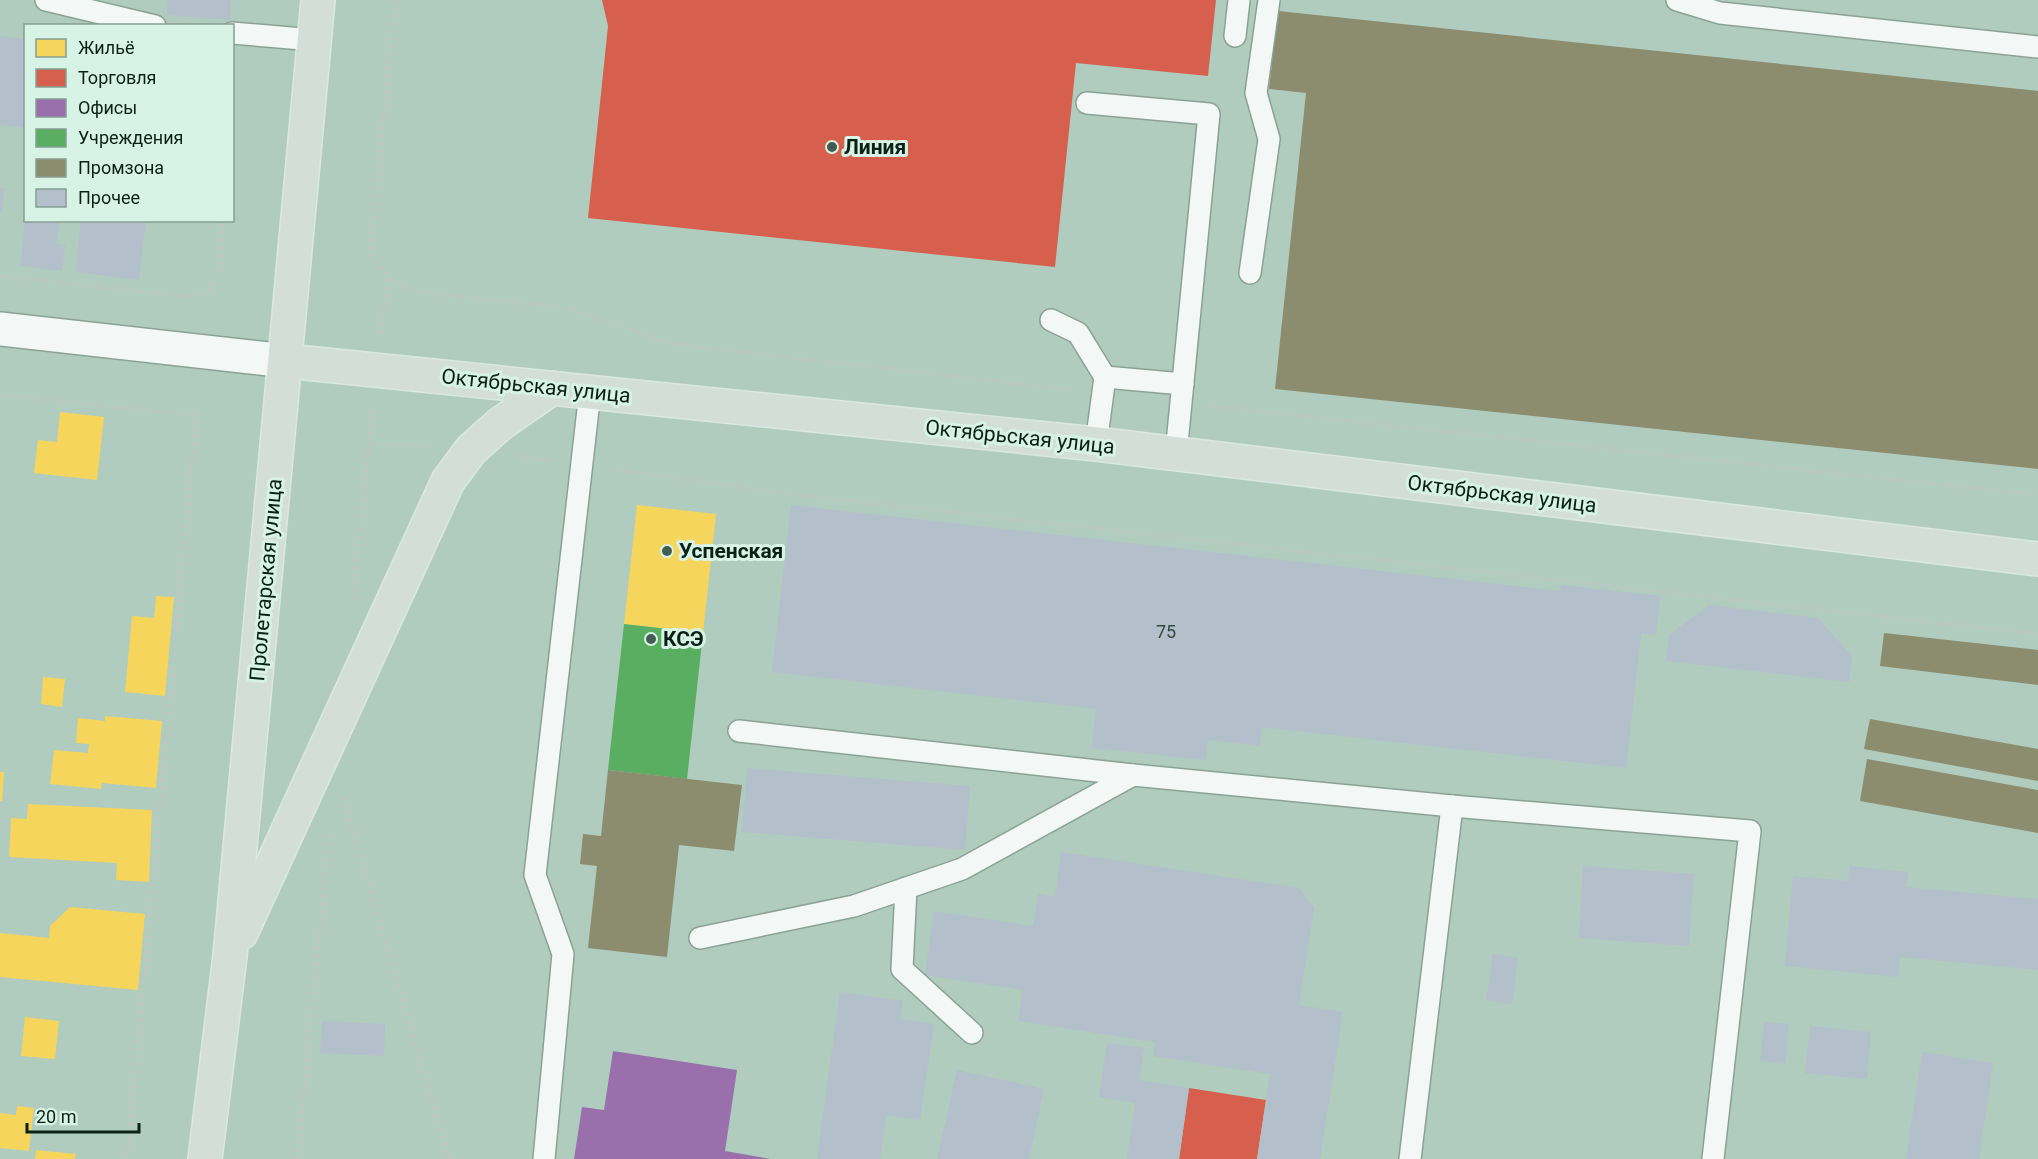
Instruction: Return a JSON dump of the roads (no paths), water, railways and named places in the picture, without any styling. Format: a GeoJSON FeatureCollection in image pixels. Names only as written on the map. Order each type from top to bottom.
{"type":"FeatureCollection","features":[{"type":"Feature","properties":{"kind":"main road","name":"Пролетарская улица"},"geometry":{"type":"LineString","coordinates":[[205,1159],[230,956],[318,0]]}},
{"type":"Feature","properties":{"kind":"main road","name":"Октябрьская улица"},"geometry":{"type":"LineString","coordinates":[[0,328],[286,361],[1096,444],[2038,559]]}},
{"type":"Feature","properties":{"kind":"main road"},"geometry":{"type":"LineString","coordinates":[[230,956],[448,481],[471,450],[500,424],[552,388]]}},
{"type":"Feature","properties":{"kind":"lane"},"geometry":{"type":"LineString","coordinates":[[46,0],[147,24]]}},
{"type":"Feature","properties":{"kind":"lane"},"geometry":{"type":"LineString","coordinates":[[1235,36],[1239,0]]}},
{"type":"Feature","properties":{"kind":"lane"},"geometry":{"type":"LineString","coordinates":[[1250,273],[1269,139],[1256,93],[1269,0]]}},
{"type":"Feature","properties":{"kind":"lane"},"geometry":{"type":"LineString","coordinates":[[1677,0],[1720,13],[2038,48]]}},
{"type":"Feature","properties":{"kind":"lane"},"geometry":{"type":"LineString","coordinates":[[234,33],[314,40]]}},
{"type":"Feature","properties":{"kind":"lane"},"geometry":{"type":"LineString","coordinates":[[1087,103],[1209,114],[1176,454]]}},
{"type":"Feature","properties":{"kind":"lane"},"geometry":{"type":"LineString","coordinates":[[1051,320],[1078,333],[1105,377],[1096,444]]}},
{"type":"Feature","properties":{"kind":"lane"},"geometry":{"type":"LineString","coordinates":[[1105,377],[1183,384]]}},
{"type":"Feature","properties":{"kind":"lane"},"geometry":{"type":"LineString","coordinates":[[544,1159],[563,954],[535,875],[590,392]]}},
{"type":"Feature","properties":{"kind":"lane"},"geometry":{"type":"LineString","coordinates":[[739,731],[1132,775],[1452,806],[1750,831],[1713,1159]]}},
{"type":"Feature","properties":{"kind":"lane"},"geometry":{"type":"LineString","coordinates":[[700,938],[854,906],[962,869],[1132,775]]}},
{"type":"Feature","properties":{"kind":"lane"},"geometry":{"type":"LineString","coordinates":[[1410,1159],[1452,806]]}},
{"type":"Feature","properties":{"kind":"lane"},"geometry":{"type":"LineString","coordinates":[[906,888],[902,969],[972,1033]]}},
{"type":"Feature","properties":{"kind":"place","name":"Линия"},"geometry":{"type":"Point","coordinates":[832,147]}},
{"type":"Feature","properties":{"kind":"place","name":"Успенская"},"geometry":{"type":"Point","coordinates":[667,551]}},
{"type":"Feature","properties":{"kind":"place","name":"КСЭ"},"geometry":{"type":"Point","coordinates":[651,639]}}]}
